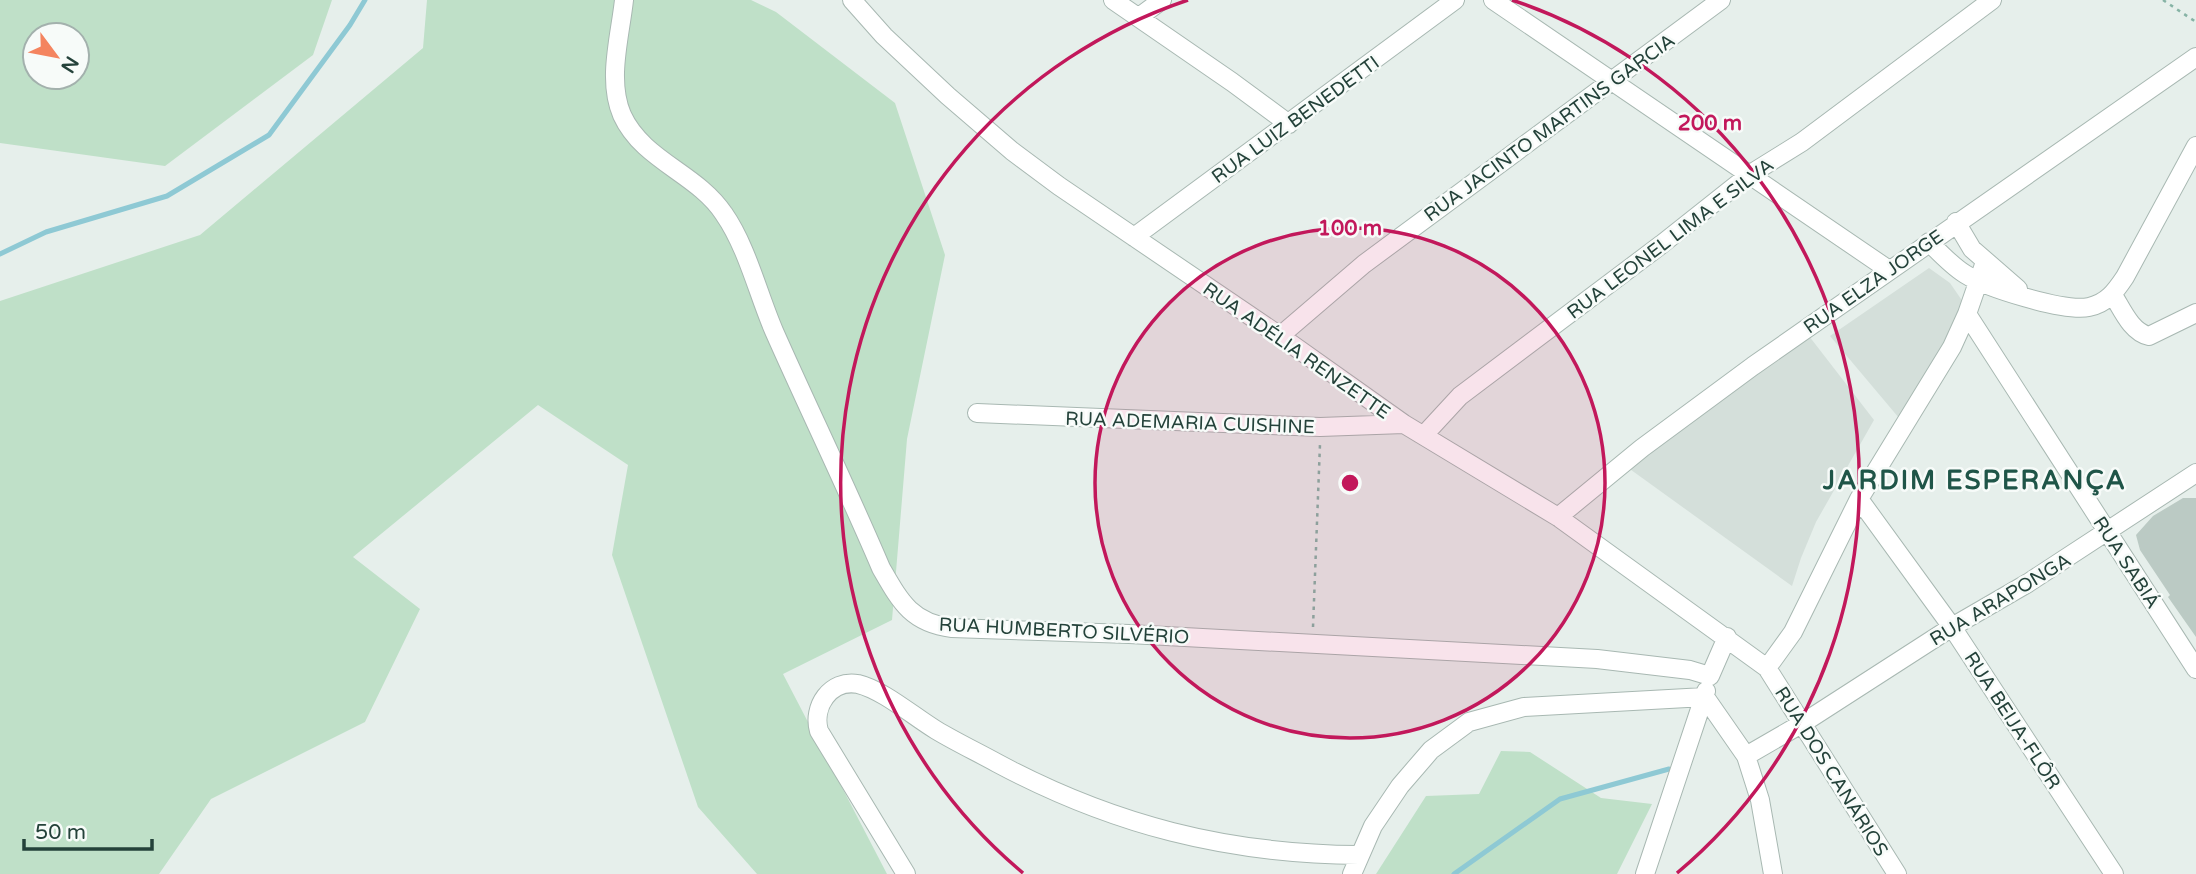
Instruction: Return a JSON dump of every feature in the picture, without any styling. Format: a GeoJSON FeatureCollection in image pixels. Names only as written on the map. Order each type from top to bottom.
{"type":"FeatureCollection","features":[{"type":"Feature","properties":{"kind":"street","name":"RUA HUMBERTO SILVÉRIO"},"geometry":{"type":"LineString","coordinates":[[624,0],[615,72],[616,96],[622,114],[631,132],[644,146],[687,179],[723,212],[881,568],[903,605],[926,621],[952,628],[1597,659],[1690,670],[1710,676]]}},
{"type":"Feature","properties":{"kind":"street","name":"RUA ADÉLIA RENZETTE"},"geometry":{"type":"LineString","coordinates":[[852,0],[884,36],[1012,151],[1404,425],[1558,517],[1767,668]]}},
{"type":"Feature","properties":{"kind":"street"},"geometry":{"type":"LineString","coordinates":[[1113,0],[1289,124]]}},
{"type":"Feature","properties":{"kind":"street"},"geometry":{"type":"LineString","coordinates":[[1139,17],[1162,0]]}},
{"type":"Feature","properties":{"kind":"street","name":"RUA LUIZ BENEDETTI"},"geometry":{"type":"LineString","coordinates":[[1134,237],[1455,0]]}},
{"type":"Feature","properties":{"kind":"street"},"geometry":{"type":"LineString","coordinates":[[1493,0],[1889,270]]}},
{"type":"Feature","properties":{"kind":"street","name":"RUA JACINTO MARTINS GARCIA"},"geometry":{"type":"LineString","coordinates":[[1280,336],[1364,264],[1721,0]]}},
{"type":"Feature","properties":{"kind":"street","name":"RUA LEONEL LIMA E SILVA"},"geometry":{"type":"LineString","coordinates":[[1424,435],[1460,396],[1749,175],[1802,142],[1992,0]]}},
{"type":"Feature","properties":{"kind":"street","name":"RUA ELZA JORGE"},"geometry":{"type":"LineString","coordinates":[[1558,517],[1642,449],[1754,366],[1956,222],[2196,57]]}},
{"type":"Feature","properties":{"kind":"street"},"geometry":{"type":"LineString","coordinates":[[1929,242],[1955,267],[1977,281],[2029,298],[2074,308],[2102,302],[2113,295],[2196,146]]}},
{"type":"Feature","properties":{"kind":"street"},"geometry":{"type":"LineString","coordinates":[[1956,222],[1972,249],[2029,298]]}},
{"type":"Feature","properties":{"kind":"street"},"geometry":{"type":"LineString","coordinates":[[1767,668],[1793,632],[1859,499],[1952,347],[1985,262]]}},
{"type":"Feature","properties":{"kind":"street"},"geometry":{"type":"LineString","coordinates":[[2113,295],[2136,330],[2149,336],[2196,313]]}},
{"type":"Feature","properties":{"kind":"street","name":"RUA SABIÁ"},"geometry":{"type":"LineString","coordinates":[[1967,314],[2196,668]]}},
{"type":"Feature","properties":{"kind":"street","name":"RUA ADEMARIA CUISHINE"},"geometry":{"type":"LineString","coordinates":[[977,413],[1320,427],[1404,425]]}},
{"type":"Feature","properties":{"kind":"street","name":"RUA ARAPONGA"},"geometry":{"type":"LineString","coordinates":[[1746,756],[1803,723],[1952,627],[2028,583],[2196,472]]}},
{"type":"Feature","properties":{"kind":"street","name":"RUA BEIJA-FLÔR"},"geometry":{"type":"LineString","coordinates":[[1859,499],[1952,627],[2114,874]]}},
{"type":"Feature","properties":{"kind":"street"},"geometry":{"type":"LineString","coordinates":[[1645,874],[1710,676],[1727,637]]}},
{"type":"Feature","properties":{"kind":"street","name":"RUA DOS CANÁRIOS"},"geometry":{"type":"LineString","coordinates":[[1767,668],[1897,874]]}},
{"type":"Feature","properties":{"kind":"street"},"geometry":{"type":"LineString","coordinates":[[906,874],[819,731],[816,719],[818,707],[826,695],[841,685],[856,684],[872,689],[937,731],[1036,784],[1120,817],[1181,835],[1270,851],[1304,855],[1359,855]]}},
{"type":"Feature","properties":{"kind":"street"},"geometry":{"type":"LineString","coordinates":[[1705,697],[1746,756],[1760,800],[1773,874]]}},
{"type":"Feature","properties":{"kind":"street"},"geometry":{"type":"LineString","coordinates":[[1352,874],[1373,826],[1400,786],[1431,750],[1469,722],[1524,707],[1705,697]]}},
{"type":"Feature","properties":{"kind":"path"},"geometry":{"type":"LineString","coordinates":[[2163,0],[2196,22]]}},
{"type":"Feature","properties":{"kind":"path"},"geometry":{"type":"LineString","coordinates":[[1312,644],[1320,427]]}},
{"type":"Feature","properties":{"kind":"shaded area"},"geometry":{"type":"Polygon","coordinates":[[[1929,268],[1950,283],[1961,299],[1961,319],[1899,418],[1830,336],[1929,268]]]}},
{"type":"Feature","properties":{"kind":"shaded area"},"geometry":{"type":"Polygon","coordinates":[[[1809,336],[1874,420],[1816,522],[1792,586],[1627,467],[1809,336]]]}},
{"type":"Feature","properties":{"kind":"green space"},"geometry":{"type":"Polygon","coordinates":[[[0,0],[332,0],[313,55],[165,166],[0,143],[0,0]]]}},
{"type":"Feature","properties":{"kind":"green space"},"geometry":{"type":"Polygon","coordinates":[[[427,0],[751,0],[776,12],[895,103],[945,255],[907,439],[892,620],[783,674],[887,874],[757,874],[698,807],[612,555],[628,465],[538,405],[353,557],[420,609],[365,722],[211,799],[159,874],[0,874],[0,301],[200,235],[423,48],[427,0]]]}},
{"type":"Feature","properties":{"kind":"green space"},"geometry":{"type":"Polygon","coordinates":[[[1501,751],[1530,752],[1601,798],[1652,804],[1617,874],[1376,874],[1426,796],[1479,794],[1501,751]]]}},
{"type":"Feature","properties":{"kind":"building"},"geometry":{"type":"Polygon","coordinates":[[[2183,498],[2196,498],[2196,637],[2140,550],[2136,535],[2153,516],[2183,498]]]}},
{"type":"Feature","properties":{"kind":"waterway"},"geometry":{"type":"LineString","coordinates":[[0,254],[46,232],[167,196],[269,135],[350,25],[365,0]]}},
{"type":"Feature","properties":{"kind":"waterway"},"geometry":{"type":"LineString","coordinates":[[1454,874],[1560,799],[1669,769]]}},
{"type":"Feature","properties":{"kind":"district","name":"JARDIM ESPERANÇA"},"geometry":{"type":"Point","coordinates":[1975,480]}}]}
